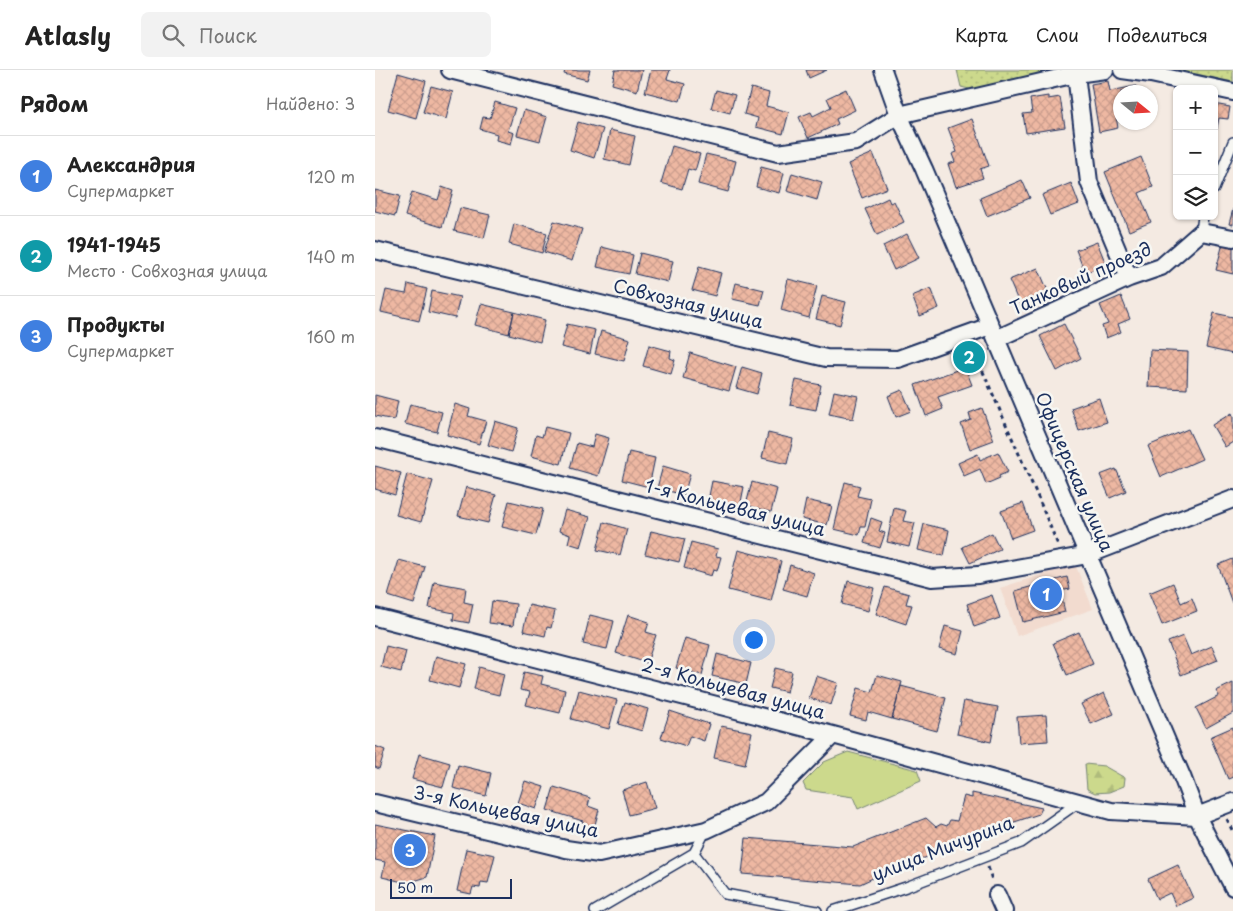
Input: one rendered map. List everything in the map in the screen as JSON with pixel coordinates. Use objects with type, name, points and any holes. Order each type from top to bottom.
[{"type":"street","points":[[450,70],[778,153],[856,142],[899,115],[1076,74],[1105,70]]},
{"type":"street","name":"Офицерская улица","points":[[883,70],[899,115],[924,169],[1197,816],[1233,888]]},
{"type":"street","points":[[1122,70],[1151,74],[1233,92]]},
{"type":"street","points":[[1076,74],[1089,182],[1129,278]]},
{"type":"street","name":"Танковый проезд","points":[[993,332],[1161,267],[1202,224],[1233,238]]},
{"type":"street","name":"Совхозная улица","points":[[375,250],[826,358],[898,358],[966,334],[993,332]]},
{"type":"street","name":"1-я Кольцевая улица","points":[[375,438],[932,578],[978,575],[1088,555],[1233,499]]},
{"type":"street","name":"2-я Кольцевая улица","points":[[375,617],[833,735],[1079,802]]},
{"type":"street","name":"3-я Кольцевая улица","points":[[375,803],[566,849],[599,854],[706,830],[766,802],[833,735]]},
{"type":"street","points":[[1079,802],[1111,810],[1197,816],[1233,802]]},
{"type":"street","points":[[997,894],[1004,911]]},
{"type":"lane","points":[[1218,178],[1233,142]]},
{"type":"lane","name":"улица Мичурина","points":[[833,911],[1021,844],[1079,802]]},
{"type":"lane","points":[[595,911],[694,853],[706,830]]},
{"type":"lane","points":[[694,853],[725,894],[817,911]]},
{"type":"path","points":[[966,334],[1064,559]]},
{"type":"path","points":[[985,857],[997,894]]},
{"type":"shaded area","points":[[1075,564],[1093,609],[1017,636],[1000,588]]},
{"type":"green space","points":[[957,70],[1061,70],[978,91],[961,87]]},
{"type":"green space","points":[[1178,70],[1233,70],[1233,82]]},
{"type":"green space","points":[[848,752],[917,770],[921,781],[858,809],[853,797],[806,790],[803,783],[824,762]]},
{"type":"green space","points":[[1085,764],[1104,766],[1125,778],[1124,786],[1109,792],[1095,793],[1087,789]]},
{"type":"building","points":[[565,70],[590,70],[587,80],[564,74]]},
{"type":"building","points":[[615,70],[642,70],[637,91],[612,84]]},
{"type":"building","points":[[651,70],[670,70],[667,79],[685,84],[680,101],[645,92]]},
{"type":"building","points":[[806,70],[827,70],[809,78]]},
{"type":"building","points":[[398,73],[426,81],[416,118],[388,110]]},
{"type":"building","points":[[1108,81],[1110,91],[1113,90],[1113,129],[1099,132],[1091,84]]},
{"type":"building","points":[[431,86],[453,92],[446,119],[423,112]]},
{"type":"building","points":[[751,88],[769,93],[766,106],[789,112],[783,134],[756,127],[758,118],[744,114]]},
{"type":"building","points":[[846,89],[855,110],[836,119],[838,124],[808,138],[799,117],[811,112],[813,116],[831,107],[827,98]]},
{"type":"building","points":[[716,90],[735,95],[730,113],[711,108]]},
{"type":"building","points":[[1048,96],[1048,99],[1060,97],[1065,127],[1026,133],[1023,114],[1032,113],[1030,99]]},
{"type":"building","points":[[495,102],[515,108],[508,131],[514,133],[511,144],[496,140],[497,134],[480,129],[483,117],[490,118]]},
{"type":"building","points":[[1218,105],[1230,107],[1228,119],[1219,118],[1218,123]]},
{"type":"building","points":[[524,110],[547,117],[540,141],[517,135]]},
{"type":"building","points":[[972,119],[989,166],[980,169],[983,178],[956,187],[948,164],[955,162],[952,154],[957,152],[948,128]]},
{"type":"building","points":[[578,122],[603,129],[594,158],[570,150]]},
{"type":"building","points":[[610,130],[635,136],[629,165],[604,159]]},
{"type":"building","points":[[672,146],[700,154],[695,171],[688,169],[682,189],[661,183]]},
{"type":"building","points":[[873,153],[887,188],[862,198],[848,164]]},
{"type":"building","points":[[706,154],[736,161],[728,192],[698,184]]},
{"type":"building","points":[[1141,157],[1153,187],[1139,193],[1151,222],[1129,231],[1105,172]]},
{"type":"building","points":[[761,167],[784,173],[779,193],[756,187]]},
{"type":"building","points":[[792,173],[822,182],[817,200],[787,191]]},
{"type":"building","points":[[1022,180],[1030,198],[987,216],[980,198]]},
{"type":"building","points":[[1071,183],[1079,204],[1050,215],[1042,195]]},
{"type":"building","points":[[442,187],[453,191],[442,227],[405,216],[412,192],[438,200]]},
{"type":"building","points":[[375,190],[400,196],[395,216],[375,211]]},
{"type":"building","points":[[888,198],[890,203],[894,201],[904,222],[877,235],[865,209]]},
{"type":"building","points":[[460,208],[490,215],[484,238],[454,231]]},
{"type":"building","points":[[1233,209],[1233,225],[1229,224]]},
{"type":"building","points":[[554,221],[582,229],[572,261],[544,252]]},
{"type":"building","points":[[514,224],[547,233],[542,253],[509,244]]},
{"type":"building","points":[[907,234],[919,258],[894,270],[883,246]]},
{"type":"building","points":[[1097,242],[1106,264],[1085,273],[1076,250]]},
{"type":"building","points":[[1223,243],[1233,246],[1233,274],[1216,270]]},
{"type":"building","points":[[602,247],[633,255],[629,274],[597,267]]},
{"type":"building","points":[[640,253],[673,261],[668,282],[635,274]]},
{"type":"building","points":[[699,267],[721,273],[715,296],[692,290]]},
{"type":"building","points":[[1038,268],[1051,298],[1022,310],[1009,280]]},
{"type":"building","points":[[788,279],[817,286],[809,318],[781,310]]},
{"type":"building","points":[[736,283],[764,290],[760,305],[732,299]]},
{"type":"building","points":[[408,284],[427,289],[419,321],[381,312],[386,290],[406,294]]},
{"type":"building","points":[[931,288],[939,308],[920,316],[912,296]]},
{"type":"building","points":[[432,291],[460,297],[455,318],[428,312]]},
{"type":"building","points":[[822,296],[846,302],[840,325],[816,319]]},
{"type":"building","points":[[1121,296],[1130,319],[1118,324],[1121,332],[1106,338],[1102,326],[1108,324],[1100,305]]},
{"type":"building","points":[[481,304],[514,312],[509,334],[475,325]]},
{"type":"building","points":[[514,312],[545,320],[540,342],[509,334]]},
{"type":"building","points":[[1214,313],[1233,317],[1233,354],[1206,348]]},
{"type":"building","points":[[567,324],[595,330],[590,354],[561,347]]},
{"type":"building","points":[[1064,324],[1081,358],[1057,371],[1040,336]]},
{"type":"building","points":[[601,331],[630,339],[624,361],[595,354]]},
{"type":"building","points":[[649,345],[671,351],[670,358],[675,360],[671,374],[643,366]]},
{"type":"building","points":[[1150,350],[1188,352],[1187,389],[1148,387]]},
{"type":"building","points":[[690,353],[736,367],[729,391],[683,378]]},
{"type":"building","points":[[742,367],[762,373],[757,394],[736,388]]},
{"type":"building","points":[[965,367],[972,385],[938,397],[943,409],[926,416],[915,385]]},
{"type":"building","points":[[796,380],[821,385],[816,410],[790,405]]},
{"type":"building","points":[[902,390],[911,411],[896,417],[888,396]]},
{"type":"building","points":[[834,391],[858,396],[853,419],[829,414]]},
{"type":"building","points":[[375,395],[398,401],[394,420],[375,416]]},
{"type":"building","points":[[1099,398],[1107,422],[1079,431],[1071,408]]},
{"type":"building","points":[[410,404],[442,412],[437,432],[405,424]]},
{"type":"building","points":[[455,404],[470,409],[468,416],[486,421],[479,444],[447,435]]},
{"type":"building","points":[[982,408],[994,440],[970,449],[961,424],[971,420],[969,413]]},
{"type":"building","points":[[1232,413],[1233,442],[1225,447],[1212,425]]},
{"type":"building","points":[[495,421],[518,428],[511,452],[488,445]]},
{"type":"building","points":[[545,427],[569,433],[561,464],[531,456],[536,435],[542,437]]},
{"type":"building","points":[[1188,429],[1202,459],[1161,477],[1148,446]]},
{"type":"building","points":[[768,433],[793,439],[787,464],[762,458]]},
{"type":"building","points":[[595,434],[609,438],[598,476],[570,468],[577,443],[592,447]]},
{"type":"building","points":[[629,452],[655,458],[649,487],[622,480]]},
{"type":"building","points":[[998,452],[1008,472],[999,476],[1000,478],[986,484],[980,469],[964,476],[958,463],[978,454],[980,460]]},
{"type":"building","points":[[375,466],[401,473],[395,495],[375,489]]},
{"type":"building","points":[[663,466],[690,474],[684,495],[657,488]]},
{"type":"building","points":[[1116,469],[1126,491],[1110,498],[1100,475]]},
{"type":"building","points":[[407,474],[433,481],[421,522],[396,515]]},
{"type":"building","points":[[712,481],[744,487],[740,507],[708,501]]},
{"type":"building","points":[[752,482],[777,489],[771,512],[746,505]]},
{"type":"building","points":[[845,482],[860,486],[857,496],[871,499],[865,527],[861,527],[859,535],[834,529]]},
{"type":"building","points":[[466,487],[496,495],[488,523],[458,516]]},
{"type":"building","points":[[806,500],[832,506],[827,525],[802,519]]},
{"type":"building","points":[[509,501],[543,509],[536,535],[502,527]]},
{"type":"building","points":[[1023,503],[1033,530],[1011,538],[1001,511]]},
{"type":"building","points":[[894,508],[906,511],[903,521],[915,523],[909,547],[887,542]]},
{"type":"building","points":[[565,510],[590,517],[581,547],[568,543],[570,535],[559,531]]},
{"type":"building","points":[[871,518],[882,522],[879,531],[885,533],[880,548],[864,543]]},
{"type":"building","points":[[604,522],[627,529],[620,555],[597,550]]},
{"type":"building","points":[[924,524],[949,530],[944,556],[918,550]]},
{"type":"building","points":[[651,531],[685,539],[679,562],[645,554]]},
{"type":"building","points":[[992,533],[1000,549],[970,563],[962,547]]},
{"type":"building","points":[[691,542],[718,549],[716,556],[721,557],[717,571],[713,570],[711,576],[684,568]]},
{"type":"building","points":[[738,550],[781,561],[771,601],[728,590]]},
{"type":"building","points":[[1233,559],[1233,602],[1232,603],[1218,565]]},
{"type":"building","points":[[399,560],[425,567],[414,604],[388,596]]},
{"type":"building","points":[[790,565],[814,573],[807,596],[783,589]]},
{"type":"building","points":[[1067,577],[1070,589],[1060,591],[1065,612],[1023,622],[1015,591]]},
{"type":"building","points":[[848,581],[874,588],[868,611],[842,604]]},
{"type":"building","points":[[434,582],[466,588],[464,602],[473,604],[469,623],[453,620],[454,613],[429,608]]},
{"type":"building","points":[[1173,583],[1181,603],[1192,598],[1197,611],[1162,625],[1149,593]]},
{"type":"building","points":[[885,587],[909,594],[906,604],[912,605],[906,624],[876,614]]},
{"type":"building","points":[[992,595],[1000,618],[974,627],[967,604]]},
{"type":"building","points":[[492,601],[516,604],[513,626],[489,623]]},
{"type":"building","points":[[529,605],[555,611],[551,628],[547,627],[545,636],[523,631]]},
{"type":"building","points":[[590,615],[614,621],[607,649],[583,644]]},
{"type":"building","points":[[628,615],[649,622],[646,632],[656,635],[647,663],[616,653]]},
{"type":"building","points":[[945,626],[963,631],[957,654],[939,649]]},
{"type":"building","points":[[1079,632],[1093,664],[1067,675],[1053,643]]},
{"type":"building","points":[[1183,636],[1191,655],[1212,646],[1218,660],[1181,675],[1168,642]]},
{"type":"building","points":[[685,638],[710,645],[702,675],[676,668]]},
{"type":"building","points":[[386,646],[406,651],[401,672],[381,667]]},
{"type":"building","points":[[717,654],[751,663],[746,684],[712,676]]},
{"type":"building","points":[[436,656],[466,664],[459,688],[430,680]]},
{"type":"building","points":[[479,667],[504,674],[499,695],[474,689]]},
{"type":"building","points":[[775,668],[792,672],[787,692],[770,688]]},
{"type":"building","points":[[524,672],[543,676],[541,684],[565,690],[560,713],[526,705],[530,692],[520,690]]},
{"type":"building","points":[[877,675],[902,682],[892,719],[868,712],[866,720],[850,716],[858,688],[872,692]]},
{"type":"building","points":[[816,676],[838,683],[831,705],[809,698]]},
{"type":"building","points":[[1233,683],[1233,713],[1206,728],[1196,708],[1219,696],[1216,691]]},
{"type":"building","points":[[901,686],[946,698],[937,731],[892,719]]},
{"type":"building","points":[[579,690],[617,700],[609,729],[571,719]]},
{"type":"building","points":[[1104,693],[1114,714],[1091,724],[1081,704]]},
{"type":"building","points":[[964,701],[998,707],[991,742],[957,734]]},
{"type":"building","points":[[625,702],[648,709],[642,731],[618,724]]},
{"type":"building","points":[[670,711],[709,724],[704,741],[690,736],[686,746],[661,738]]},
{"type":"building","points":[[1046,715],[1048,741],[1019,743],[1017,717]]},
{"type":"building","points":[[721,726],[752,732],[745,765],[714,758]]},
{"type":"building","points":[[1233,727],[1233,777],[1228,779],[1210,737]]},
{"type":"building","points":[[375,746],[385,750],[379,769],[375,767]]},
{"type":"building","points":[[419,754],[450,763],[443,787],[412,779]]},
{"type":"building","points":[[458,765],[491,773],[486,796],[453,788]]},
{"type":"building","points":[[525,781],[544,787],[536,809],[518,803]]},
{"type":"building","points":[[647,782],[655,808],[629,815],[622,790]]},
{"type":"building","points":[[554,787],[590,798],[588,806],[599,810],[594,828],[582,824],[583,821],[547,810]]},
{"type":"building","points":[[972,793],[1042,808],[1039,814],[953,842],[953,848],[890,870],[860,884],[742,874],[746,838],[853,847],[926,818],[936,827],[941,824],[947,826],[950,820],[957,821],[964,796],[972,798]]},
{"type":"building","points":[[375,824],[435,836],[427,877],[407,883],[382,877],[385,862],[375,860]]},
{"type":"building","points":[[466,849],[495,855],[488,883],[481,882],[480,888],[473,887],[471,894],[457,891]]},
{"type":"building","points":[[1178,865],[1193,898],[1176,906],[1170,893],[1157,899],[1148,879]]},
{"type":"place","name":"1941-1945","points":[[969,357]]},
{"type":"place","name":"Александрия","points":[[1046,594]]},
{"type":"place","name":"Продукты","points":[[410,850]]}]
